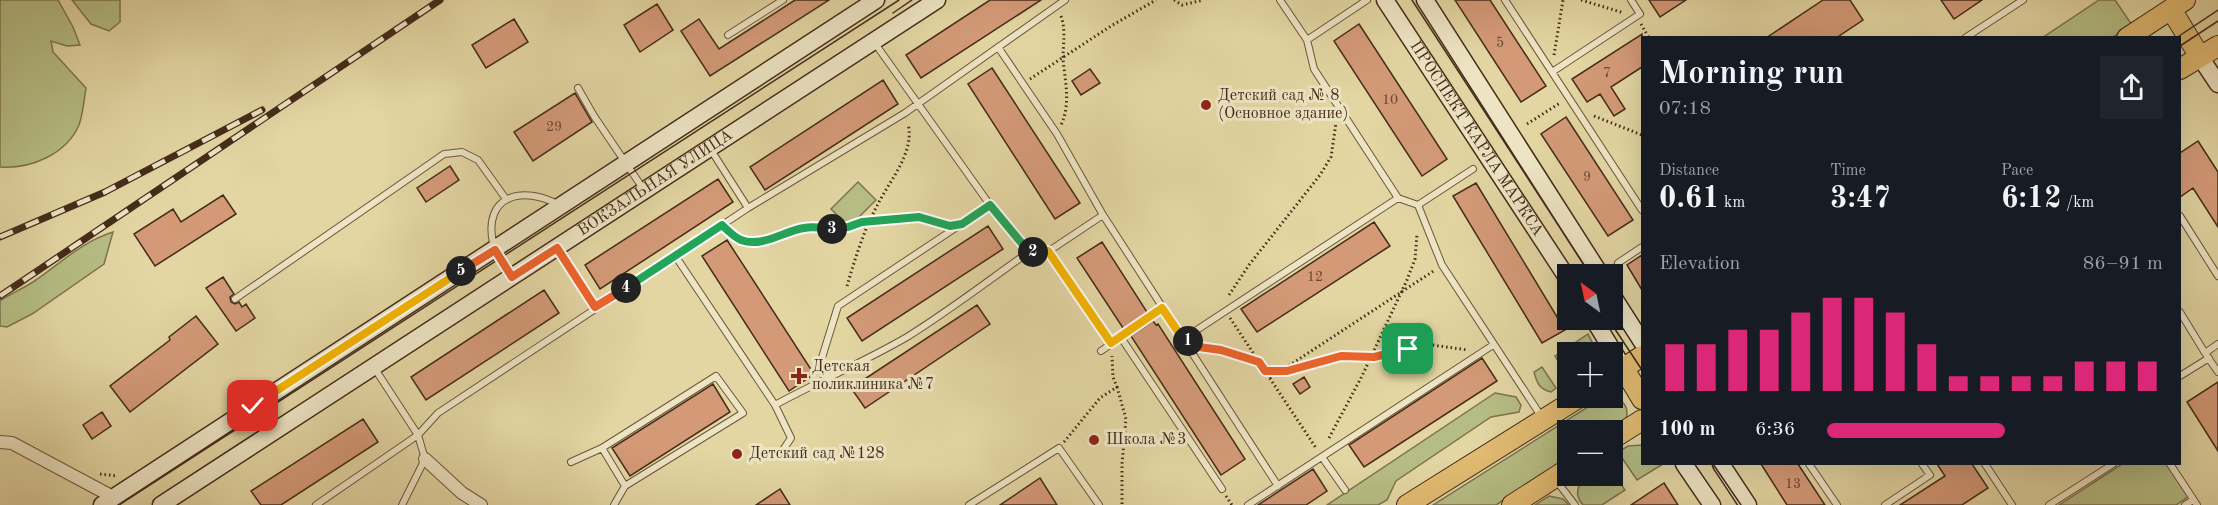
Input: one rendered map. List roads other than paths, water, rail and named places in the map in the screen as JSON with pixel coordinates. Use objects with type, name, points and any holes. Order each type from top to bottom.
[{"type":"main road","name":"ВОКЗАЛЬНАЯ УЛИЦА","points":[[107,501],[562,207],[876,0]]},
{"type":"main road","name":"ВОКЗАЛЬНАЯ УЛИЦА","points":[[161,505],[937,0]]},
{"type":"main road","name":"ПРОСПЕКТ КАРЛА МАРКСА","points":[[1385,0],[1558,264]]},
{"type":"main road","name":"ПРОСПЕКТ КАРЛА МАРКСА","points":[[1425,0],[1594,264]]},
{"type":"main road","points":[[2130,36],[2174,3],[2200,57],[2218,84]]},
{"type":"main road","points":[[2181,68],[2218,46]]},
{"type":"main road","points":[[1623,312],[1641,340]]},
{"type":"main road","points":[[1623,369],[1641,357]]},
{"type":"main road","points":[[1623,378],[1641,398]]},
{"type":"main road","points":[[1407,505],[1561,408]]},
{"type":"main road","points":[[1623,432],[1641,421]]},
{"type":"main road","points":[[1685,465],[1712,505]]},
{"type":"main road","points":[[1722,465],[1748,505]]},
{"type":"main road","points":[[1512,505],[1557,476]]},
{"type":"street","points":[[0,442],[12,442],[107,501]]},
{"type":"street","points":[[425,459],[462,494],[481,505]]},
{"type":"lane","points":[[728,35],[783,0]]},
{"type":"lane","points":[[316,505],[418,435],[438,413],[595,307],[676,257],[748,208],[919,104],[1065,0]]},
{"type":"lane","points":[[1280,0],[1307,40],[1314,69],[1398,198],[1418,205],[1442,265],[1543,419]]},
{"type":"lane","points":[[1307,40],[1367,0]]},
{"type":"lane","points":[[1505,0],[1641,208]]},
{"type":"lane","points":[[1552,72],[1640,14],[1630,0]]},
{"type":"lane","points":[[1968,36],[2023,0]]},
{"type":"lane","points":[[874,41],[990,205],[1029,252]]},
{"type":"lane","points":[[998,47],[1057,134],[1103,215],[1278,486]]},
{"type":"lane","points":[[578,88],[594,116],[645,190]]},
{"type":"lane","points":[[709,148],[748,208]]},
{"type":"lane","points":[[235,299],[444,154],[462,152],[478,160],[506,199]]},
{"type":"lane","points":[[1418,205],[1473,169]]},
{"type":"lane","points":[[512,277],[492,242],[492,222],[496,208],[506,199],[531,194],[562,207]]},
{"type":"lane","points":[[1183,339],[1398,198]]},
{"type":"lane","points":[[828,376],[820,364],[838,306],[990,205]]},
{"type":"lane","points":[[775,405],[828,376],[858,364],[909,335],[1029,252],[1048,251],[1103,215]]},
{"type":"lane","points":[[2181,218],[2218,276]]},
{"type":"lane","points":[[557,248],[595,307]]},
{"type":"lane","points":[[1618,263],[1641,248]]},
{"type":"lane","points":[[1048,251],[1111,343]]},
{"type":"lane","points":[[676,257],[775,405],[791,438],[779,456]]},
{"type":"lane","points":[[1101,351],[1162,308]]},
{"type":"lane","points":[[2181,314],[2218,372]]},
{"type":"lane","points":[[1120,336],[1222,489]]},
{"type":"lane","points":[[2181,375],[2218,344]]},
{"type":"lane","points":[[1248,505],[1493,345]]},
{"type":"lane","points":[[373,367],[418,435],[425,459],[402,505]]},
{"type":"lane","points":[[571,462],[602,447],[716,375],[742,413],[625,486],[614,505]]},
{"type":"lane","points":[[602,447],[625,486]]},
{"type":"lane","points":[[969,505],[1059,447],[1099,505]]},
{"type":"lane","points":[[1322,457],[1345,490]]},
{"type":"lane","points":[[1810,465],[1836,505]]},
{"type":"lane","points":[[1885,505],[1930,475],[1923,465]]},
{"type":"lane","points":[[1986,465],[2012,505]]},
{"type":"lane","points":[[2049,505],[2111,465]]},
{"type":"lane","points":[[2171,465],[2195,502],[2185,505]]},
{"type":"lane","points":[[1567,486],[1575,505]]},
{"type":"lane","points":[[1895,498],[1899,505]]},
{"type":"tram line","points":[[119,505],[899,0]]},
{"type":"tram line","points":[[893,13],[912,0]]},
{"type":"tram line","points":[[1412,0],[1584,264]]},
{"type":"tram line","points":[[2179,36],[2218,10]]},
{"type":"tram line","points":[[2181,45],[2218,21]]},
{"type":"tram line","points":[[1616,330],[1641,368]]},
{"type":"tram line","points":[[1714,465],[1741,505]]},
{"type":"railway","points":[[0,296],[440,0]]},
{"type":"railway","points":[[0,237],[105,192],[262,110]]},
{"type":"place","name":"Детский сад № 8 (Основное здание)","points":[[1206,105]]},
{"type":"place","name":"Детская поликлиника №7","points":[[799,376]]},
{"type":"place","name":"Школа №3","points":[[1094,440]]},
{"type":"place","name":"Детский сад №128","points":[[737,454]]}]
